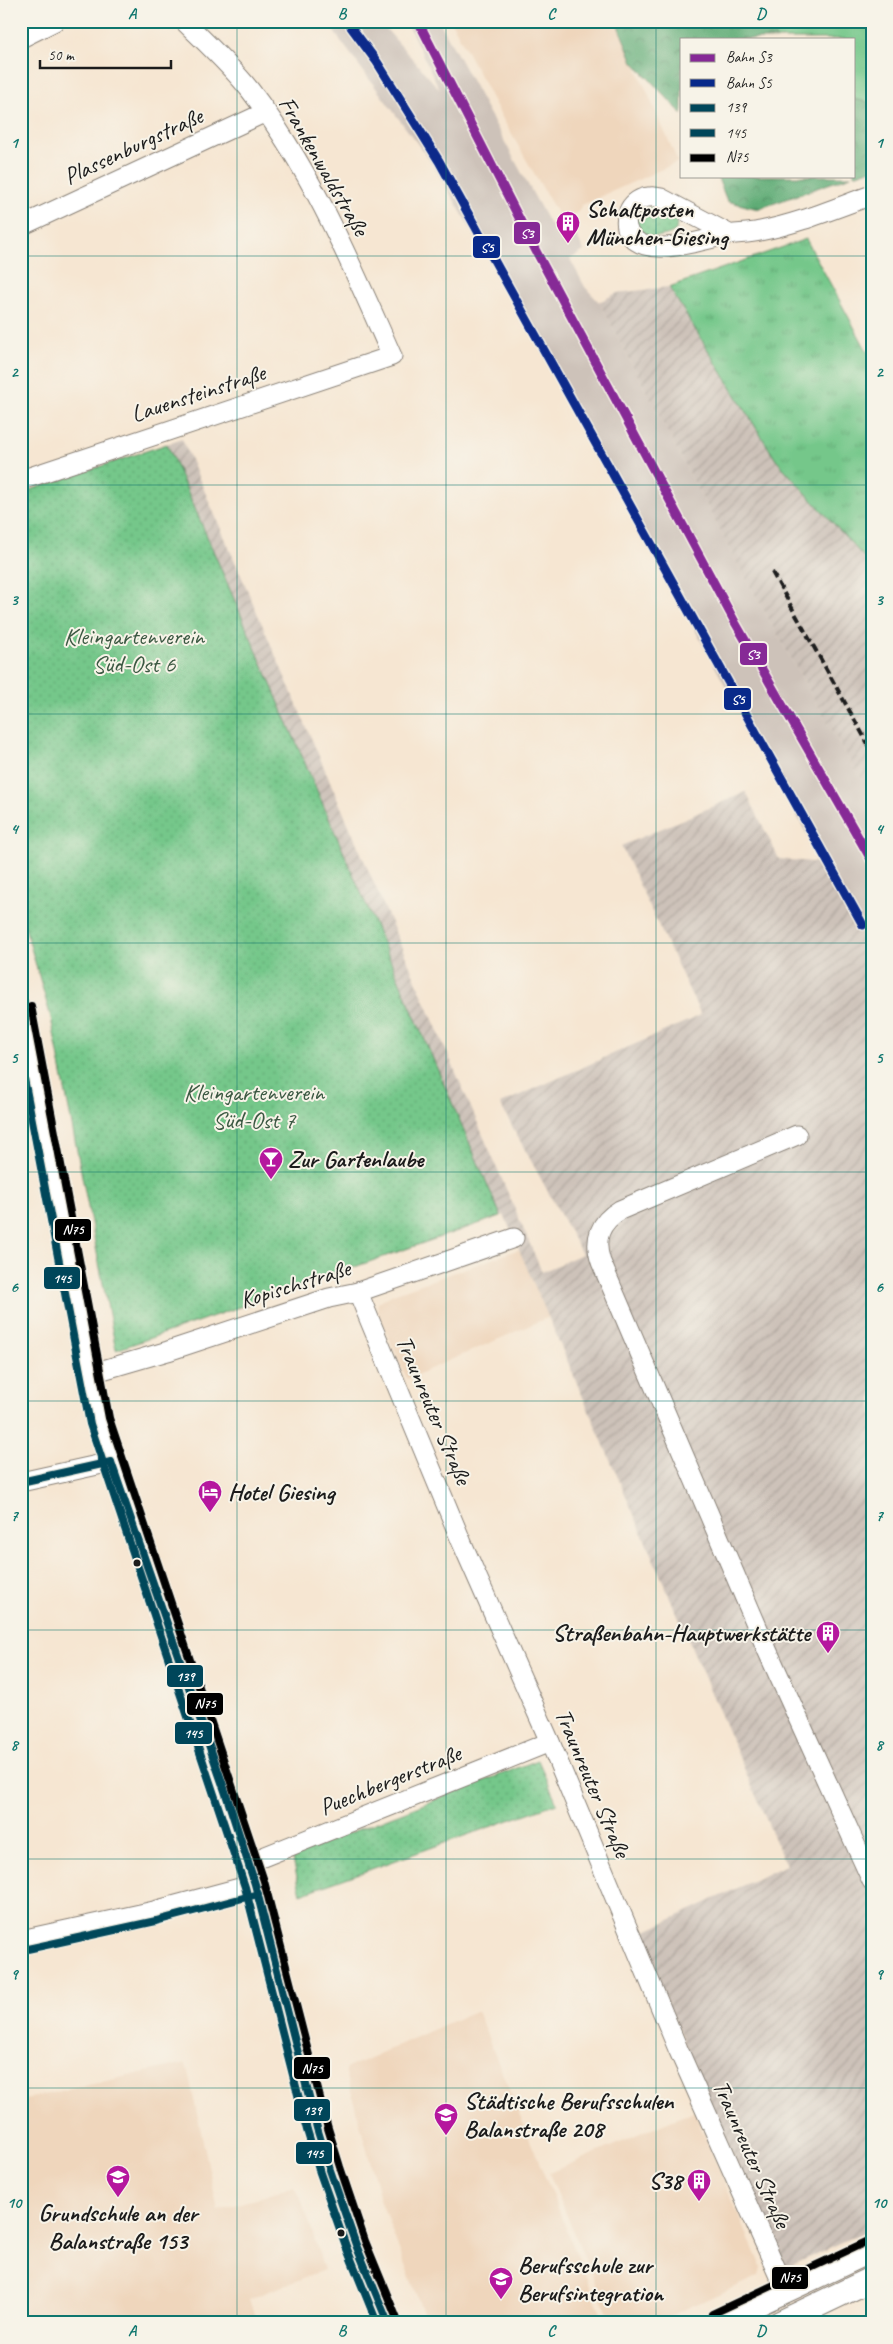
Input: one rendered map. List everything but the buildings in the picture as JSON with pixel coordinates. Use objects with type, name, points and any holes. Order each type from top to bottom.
[{"type":"main road","points":[[716,2323],[872,2250]]},
{"type":"main road","points":[[780,2323],[805,2318],[872,2279]]},
{"type":"street","points":[[21,38],[55,21]]},
{"type":"street","name":"Frankenwaldstraße","points":[[184,21],[243,83],[266,112],[322,203],[392,356]]},
{"type":"street","name":"Plassenburgstraße","points":[[21,226],[266,112]]},
{"type":"street","points":[[729,234],[661,198],[651,196],[641,198],[633,204],[628,212],[626,222],[628,232],[634,240],[642,245],[657,248],[729,234],[759,231],[791,223],[872,195]]},
{"type":"street","name":"Lauensteinstraße","points":[[21,480],[392,356]]},
{"type":"street","points":[[21,1008],[24,1032],[99,1421],[255,1884],[317,2128],[356,2245],[388,2323]]},
{"type":"street","points":[[797,1135],[620,1210],[603,1225],[598,1236],[597,1245],[601,1262],[763,1640],[872,1881]]},
{"type":"street","name":"Kopischstraße","points":[[89,1374],[121,1366],[329,1298],[358,1292],[514,1238]]},
{"type":"street","name":"Traunreuter Straße","points":[[358,1292],[462,1543],[550,1742],[678,2049],[786,2291]]},
{"type":"street","points":[[21,1482],[112,1462]]},
{"type":"street","name":"Puechbergerstraße","points":[[248,1862],[550,1742]]},
{"type":"street","points":[[21,1940],[154,1911],[255,1884]]},
{"type":"shaded area","points":[[326,21],[379,21],[440,90],[406,21],[439,21],[550,225],[567,217],[584,251],[570,259],[585,287],[599,302],[737,564],[849,761],[872,793],[872,953],[529,327],[434,166]]},
{"type":"shaded area","points":[[451,21],[616,21],[678,162],[582,205],[577,213],[561,220],[504,121]]},
{"type":"shaded area","points":[[669,287],[776,460],[872,566],[872,793],[849,761],[737,564],[599,302],[617,293]]},
{"type":"shaded area","points":[[182,439],[542,1272],[582,1254],[500,1104],[701,1015],[621,846],[746,792],[779,859],[823,863],[872,953],[872,2228],[782,2270],[638,1935],[786,1865],[504,1215],[501,1216],[167,444]]},
{"type":"shaded area","points":[[520,1249],[549,1317],[407,1379],[377,1311],[378,1303],[393,1294]]},
{"type":"shaded area","name":"Städtische Berufsschulen Balanstraße 208","points":[[477,2011],[605,2323],[427,2323],[381,2202],[345,2069]]},
{"type":"shaded area","name":"Grundschule an der Balanstraße 153","points":[[186,2063],[218,2210],[294,2187],[305,2208],[324,2270],[249,2299],[257,2323],[21,2323],[21,2100]]},
{"type":"shaded area","points":[[694,2111],[761,2267],[759,2276],[654,2323],[612,2323],[549,2173]]},
{"type":"green space","points":[[616,21],[767,21],[776,38],[680,38],[680,112],[633,62]]},
{"type":"green space","points":[[767,21],[872,21],[872,103],[856,99],[856,38],[776,38]]},
{"type":"green space","points":[[856,99],[872,103],[872,169],[856,174]]},
{"type":"green space","points":[[718,178],[845,178],[758,209],[727,201]]},
{"type":"green space","points":[[647,207],[660,210],[672,217],[677,223],[676,230],[660,236],[643,234],[636,223],[636,219],[639,212]]},
{"type":"green space","points":[[806,239],[872,360],[872,566],[776,460],[669,287]]},
{"type":"green space","name":"Kleingartenverein Süd-Ost 7","points":[[167,444],[501,1216],[116,1350],[51,1018],[21,913],[21,493]]},
{"type":"green space","points":[[21,1700],[29,1725],[21,1727]]},
{"type":"green space","points":[[538,1760],[557,1803],[301,1894],[292,1855]]},
{"type":"railway","points":[[772,572],[872,751]]},
{"type":"rail line","name":"S3","points":[[418,21],[537,253],[736,624],[872,861]]},
{"type":"rail line","name":"S5","points":[[351,27],[377,62],[439,161],[863,925]]},
{"type":"transit line","name":"N75","points":[[31,1006],[109,1418],[264,1881],[327,2125],[340,2167],[365,2241],[397,2319]]},
{"type":"transit line","name":"145","points":[[21,1063],[90,1424],[245,1887],[307,2130],[320,2173],[347,2249],[377,2323]]},
{"type":"transit line","name":"139","points":[[111,1462],[225,1791],[255,1884],[317,2128],[330,2170],[356,2245],[388,2323]]},
{"type":"transit line","name":"139","points":[[21,1482],[111,1462]]},
{"type":"transit line","name":"145","points":[[23,1950],[156,1921],[258,1894]]},
{"type":"transit line","name":"N75","points":[[712,2314],[868,2241]]},
{"type":"place","name":"Schaltposten München-Giesing","points":[[568,244]]},
{"type":"place","name":"Zur Gartenlaube","points":[[271,1180]]},
{"type":"place","name":"Hotel Giesing","points":[[210,1513]]},
{"type":"place","name":"Straßenbahn-Hauptwerkstätte","points":[[828,1654]]},
{"type":"place","name":"Städtische Berufsschulen Balanstraße 208","points":[[446,2136]]},
{"type":"place","name":"Grundschule an der Balanstraße 153","points":[[118,2198]]},
{"type":"place","name":"S38","points":[[699,2202]]},
{"type":"place","name":"Berufsschule zur Berufsintegration","points":[[501,2300]]},
{"type":"park label","name":"Kleingartenverein Süd-Ost 6","points":[[134,650]]}]
